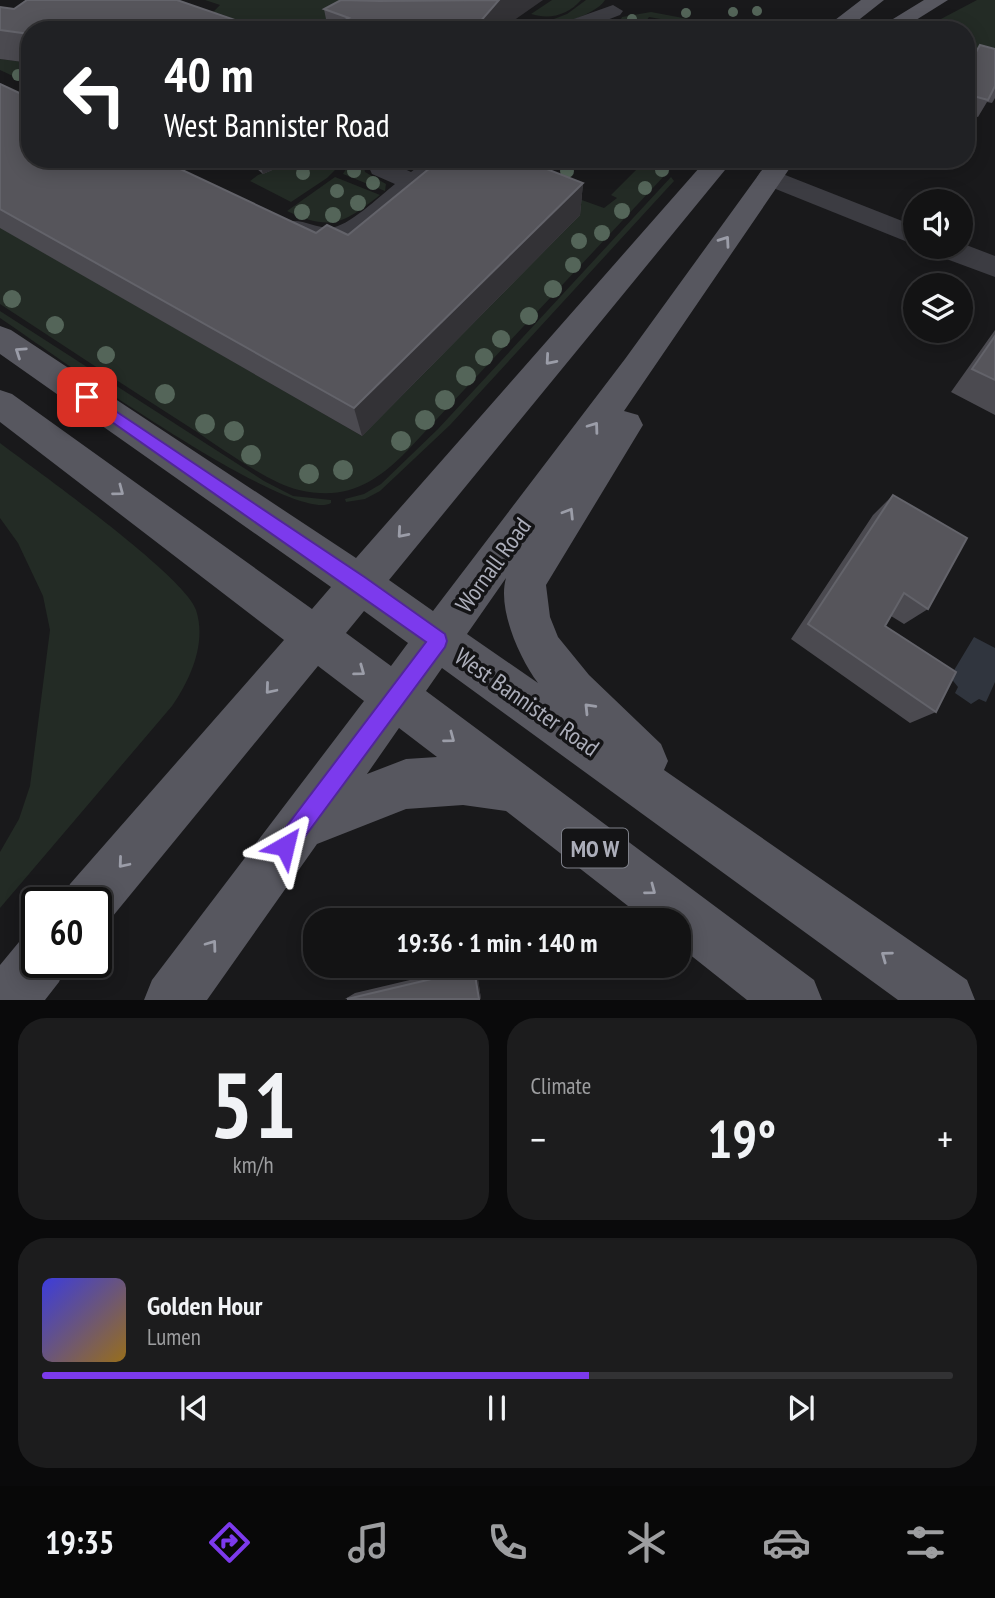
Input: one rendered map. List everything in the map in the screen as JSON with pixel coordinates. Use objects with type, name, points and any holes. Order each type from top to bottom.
[{"type":"main road","points":[[834,20],[873,0]]},
{"type":"main road","points":[[882,0],[934,2]]},
{"type":"main road","points":[[901,21],[934,2]]},
{"type":"main road","points":[[103,887],[713,168]]},
{"type":"main road","name":"Wornall Road","points":[[172,999],[637,368],[776,168]]},
{"type":"main road","name":"West Bannister Road","points":[[0,338],[359,583],[947,999]]},
{"type":"main road","points":[[637,368],[635,409],[525,582],[529,617],[540,650],[573,691],[726,841]]},
{"type":"main road","name":"MO W","points":[[0,403],[396,696],[794,999]]},
{"type":"main road","points":[[301,825],[406,784],[463,780],[517,788]]},
{"type":"main road","points":[[8,999],[26,978]]},
{"type":"street","points":[[582,21],[616,6]]},
{"type":"street","points":[[607,21],[616,6]]},
{"type":"street","points":[[394,168],[436,179]]},
{"type":"street","points":[[776,168],[903,230]]},
{"type":"street","points":[[272,217],[318,236],[343,235],[436,179]]},
{"type":"street","points":[[973,259],[995,267]]},
{"type":"shaded area","points":[[205,0],[356,0],[339,21],[240,21],[218,13],[206,19],[220,5]]},
{"type":"shaded area","points":[[552,0],[581,0],[558,15],[531,14]]},
{"type":"shaded area","points":[[586,0],[605,0],[580,17],[568,21],[549,21],[567,14]]},
{"type":"shaded area","points":[[977,0],[995,0],[995,57],[975,52],[975,21],[937,21]]},
{"type":"shaded area","points":[[651,12],[699,21],[672,21],[649,17],[646,21],[620,21],[622,17]]},
{"type":"shaded area","points":[[0,59],[21,62],[21,80],[0,70]]},
{"type":"shaded area","points":[[276,168],[337,168],[291,202],[250,181]]},
{"type":"shaded area","points":[[347,168],[364,168],[365,172],[386,184],[385,191],[343,174]]},
{"type":"shaded area","points":[[638,168],[672,168],[407,451],[371,480],[346,491],[316,493],[275,481],[0,304],[0,227],[362,436],[579,199],[604,208],[617,198],[611,195]]},
{"type":"shaded area","points":[[335,177],[380,195],[346,218],[326,223],[287,211]]},
{"type":"shaded area","points":[[671,177],[674,181],[450,425],[380,491],[365,499],[346,502],[345,499],[364,494],[381,484],[438,429]]},
{"type":"shaded area","points":[[0,311],[264,481],[293,496],[331,500],[331,503],[307,503],[269,488],[221,463],[65,363],[0,318]]},
{"type":"shaded area","points":[[0,443],[108,524],[166,574],[186,594],[196,610],[199,635],[195,661],[172,706],[0,908],[0,852],[19,819],[30,786],[50,630],[43,596],[18,543],[0,518]]},
{"type":"shaded area","points":[[974,637],[995,648],[995,682],[986,702],[979,699],[971,704],[955,693],[958,687],[950,677]]},
{"type":"building","points":[[27,0],[177,0],[238,21],[21,21],[21,33],[0,30],[0,7],[14,9]]},
{"type":"building","points":[[341,0],[499,0],[481,21],[344,21],[349,18],[324,9]]},
{"type":"building","points":[[980,45],[995,49],[995,86],[988,100],[975,96],[975,54]]},
{"type":"building","points":[[0,84],[21,94],[21,168],[178,168],[316,233],[327,225],[348,235],[430,168],[544,168],[583,183],[354,408],[0,209]]},
{"type":"building","points":[[995,336],[995,380],[972,369]]},
{"type":"building","points":[[893,495],[967,538],[928,609],[904,593],[885,626],[956,672],[936,712],[808,624]]},
{"type":"building","points":[[436,978],[476,978],[479,999],[347,999]]},
{"type":"route","points":[[87,397],[359,583],[438,641],[285,846]]}]
